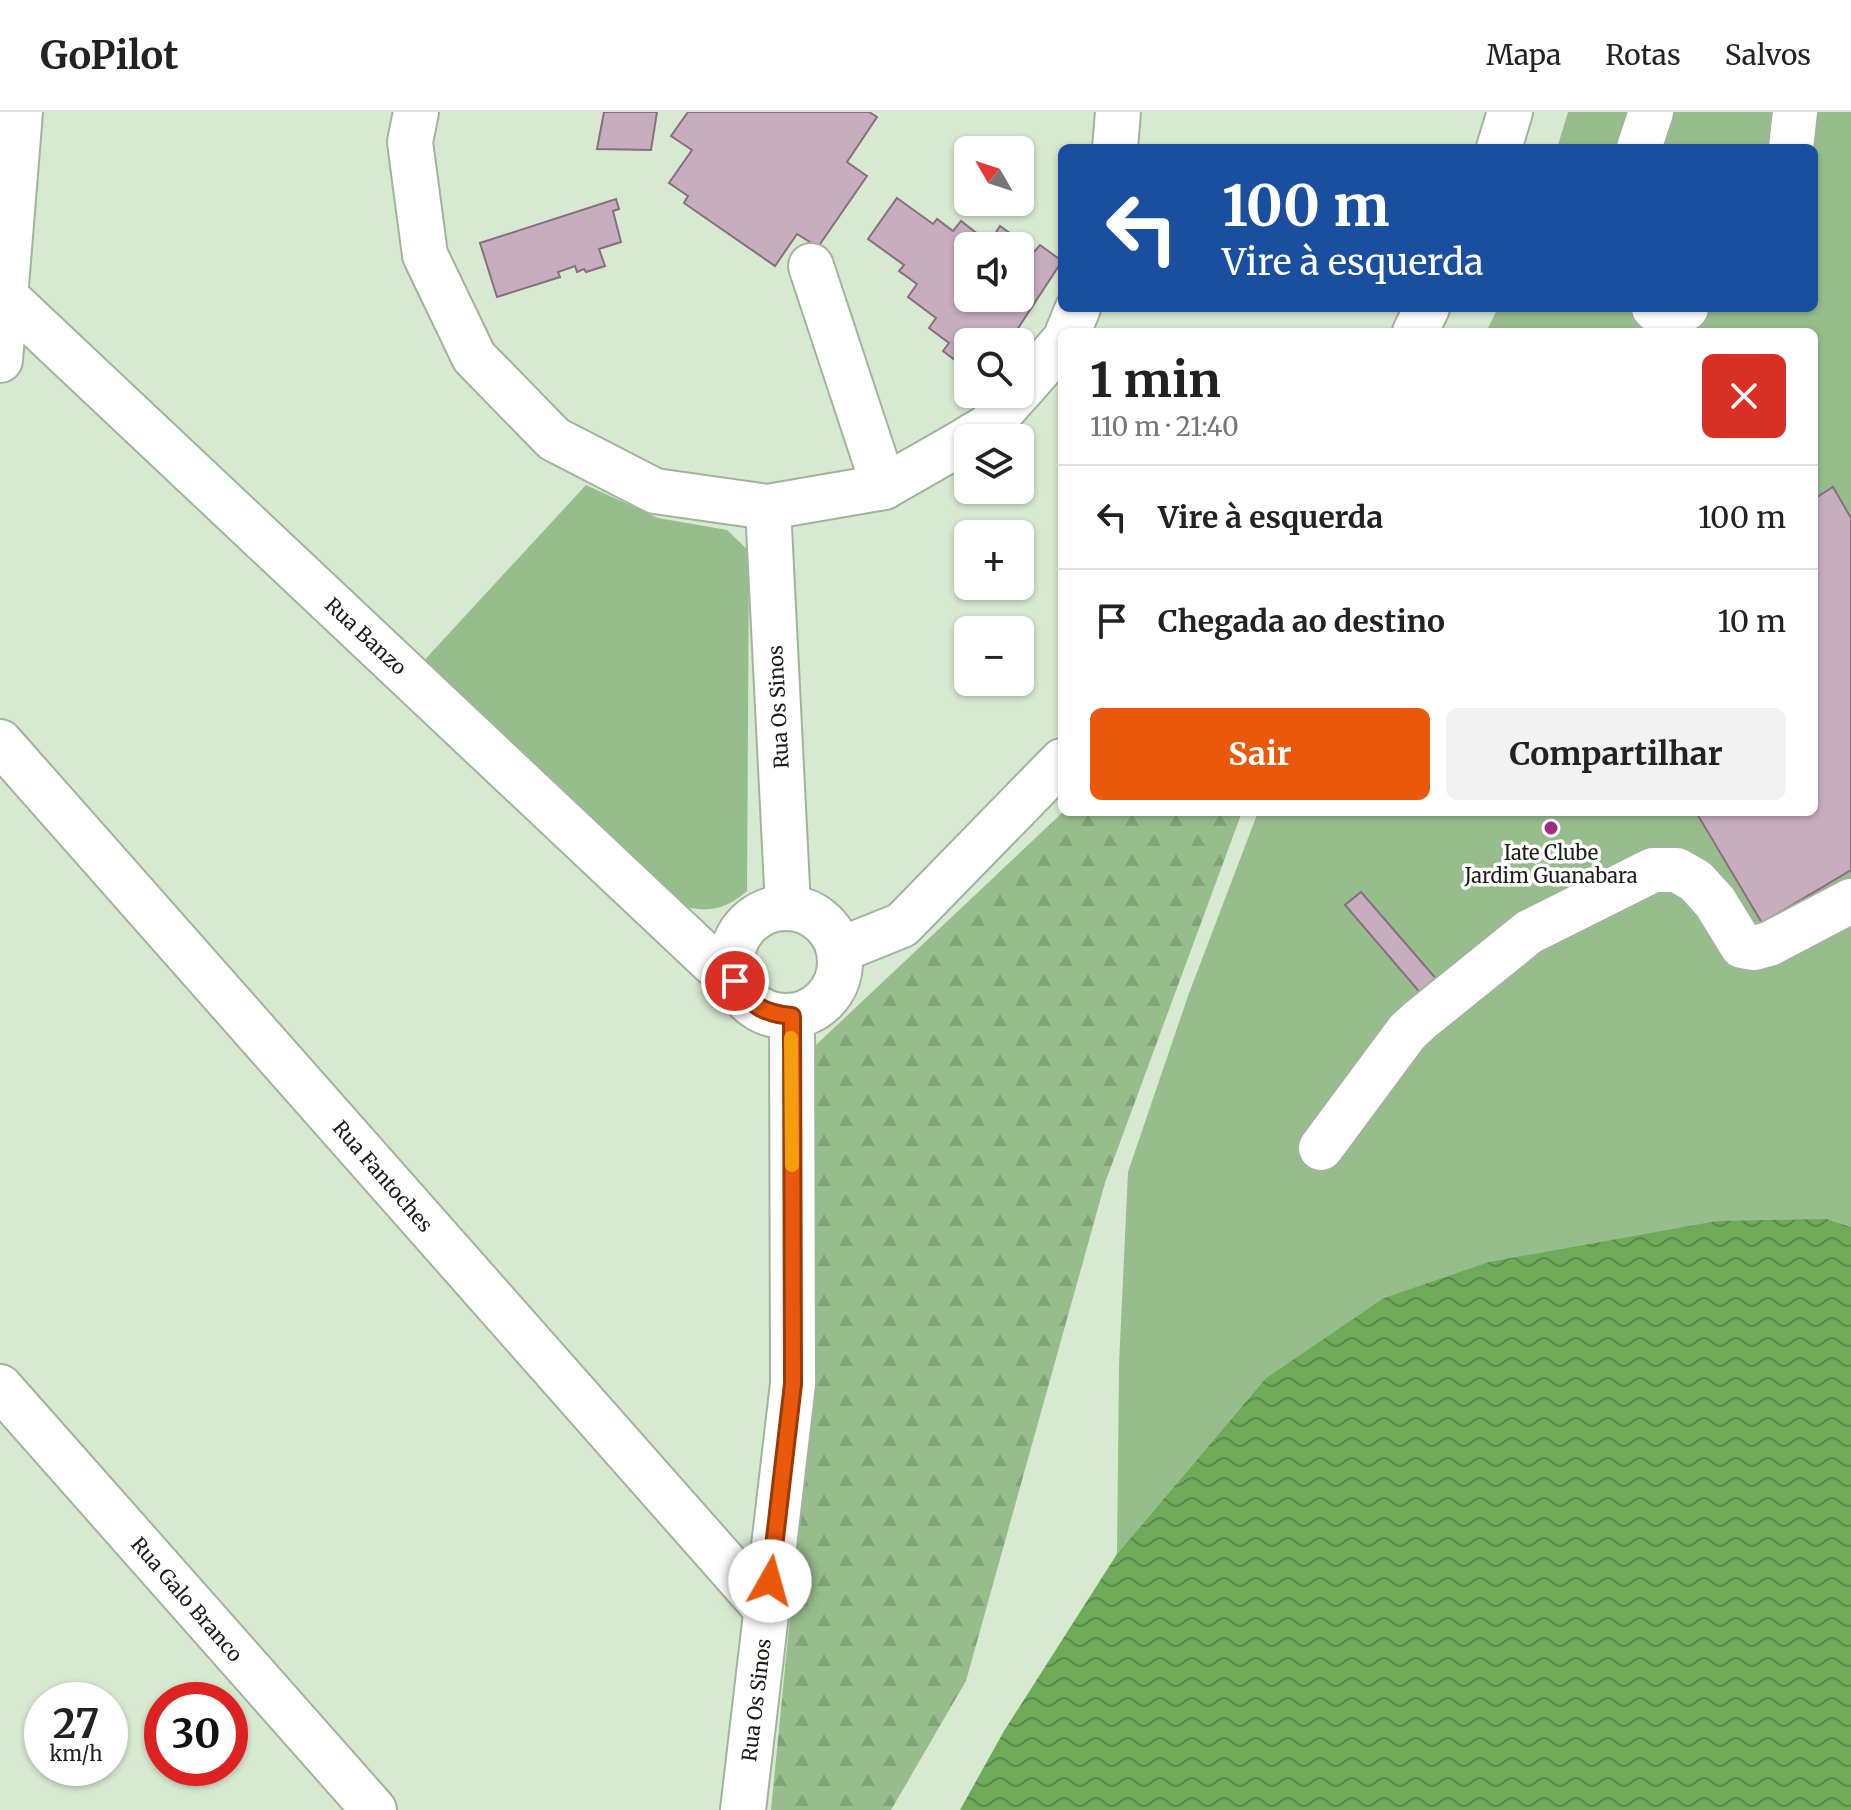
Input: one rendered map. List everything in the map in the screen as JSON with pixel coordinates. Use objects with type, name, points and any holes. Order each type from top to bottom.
[{"type":"street","points":[[0,360],[20,112]]},
{"type":"street","points":[[416,112],[410,142],[425,255],[474,357],[554,439],[655,491],[768,507],[884,487],[954,447]]},
{"type":"street","points":[[1115,144],[1118,112]]},
{"type":"street","points":[[1500,144],[1510,112]]},
{"type":"street","points":[[1640,144],[1651,112]]},
{"type":"street","points":[[1791,144],[1795,112]]},
{"type":"street","points":[[811,266],[884,487]]},
{"type":"street","name":"Rua Banzo","points":[[5,296],[713,963],[732,963]]},
{"type":"street","points":[[1034,374],[1058,347]]},
{"type":"street","points":[[991,424],[1004,408]]},
{"type":"street","name":"Rua Os Sinos","points":[[768,507],[788,907]]},
{"type":"street","name":"Rua Fantoches","points":[[0,742],[766,1609]]},
{"type":"street","points":[[840,950],[902,925],[1058,765]]},
{"type":"street","points":[[1321,1148],[1407,1032],[1420,1020],[1529,932],[1653,870],[1677,870],[1696,881],[1715,902],[1742,946],[1754,948],[1769,944],[1851,901]]},
{"type":"street","points":[[788,907],[806,910],[821,919],[840,950],[841,968],[836,986],[810,1011],[792,1016],[774,1015],[750,1002],[735,981],[732,963],[734,946],[742,930],[754,917],[771,909],[788,907]]},
{"type":"street","name":"Rua Os Sinos","points":[[743,1810],[793,1384],[792,1016]]},
{"type":"street","name":"Rua Galo Branco","points":[[0,1387],[374,1810]]},
{"type":"green space","name":"Iate Clube Jardim Guanabara","points":[[1568,112],[1851,112],[1851,1227],[1827,1219],[1265,1379],[1117,1554],[1119,1365],[1128,1172],[1188,996],[1256,816],[1818,816],[1818,328],[1488,328],[1496,312],[1818,312],[1818,144],[1558,144]]},
{"type":"green space","points":[[586,485],[658,518],[727,530],[749,551],[747,891],[723,906],[698,909],[678,905],[419,666]]},
{"type":"green space","points":[[1059,816],[1241,816],[1105,1183],[966,1681],[891,1810],[771,1810],[814,1374],[800,1060]]},
{"type":"water","points":[[1827,1219],[1851,1227],[1851,1810],[960,1810],[1004,1731],[1117,1554],[1265,1379],[1384,1298],[1489,1262],[1717,1221]]},
{"type":"building","points":[[604,112],[657,112],[651,150],[597,149]]},
{"type":"building","points":[[688,112],[869,112],[877,117],[847,162],[867,176],[818,247],[797,234],[775,266],[684,203],[688,196],[669,183],[692,150],[671,136]]},
{"type":"building","points":[[897,198],[933,224],[937,219],[953,231],[961,221],[975,232],[954,232],[954,312],[1029,312],[1018,328],[954,328],[954,359],[943,351],[949,343],[929,328],[936,318],[908,297],[917,284],[899,271],[904,265],[868,239]]},
{"type":"building","points":[[616,199],[619,209],[613,211],[621,242],[599,249],[605,266],[577,272],[575,266],[558,272],[560,277],[497,297],[480,243]]},
{"type":"building","points":[[1040,245],[1058,258],[1058,267],[1034,304],[1034,250]]},
{"type":"building","points":[[1833,487],[1851,518],[1851,870],[1762,923],[1698,816],[1818,816],[1818,496]]},
{"type":"building","points":[[1361,892],[1445,989],[1429,1003],[1345,905]]},
{"type":"slow traffic","points":[[791,1038],[792,1165]]},
{"type":"place","name":"Iate Clube Jardim Guanabara","points":[[1551,828]]},
{"type":"route","points":[[735,981],[744,996],[757,1008],[774,1015],[792,1016],[793,1384],[770,1581]]}]
